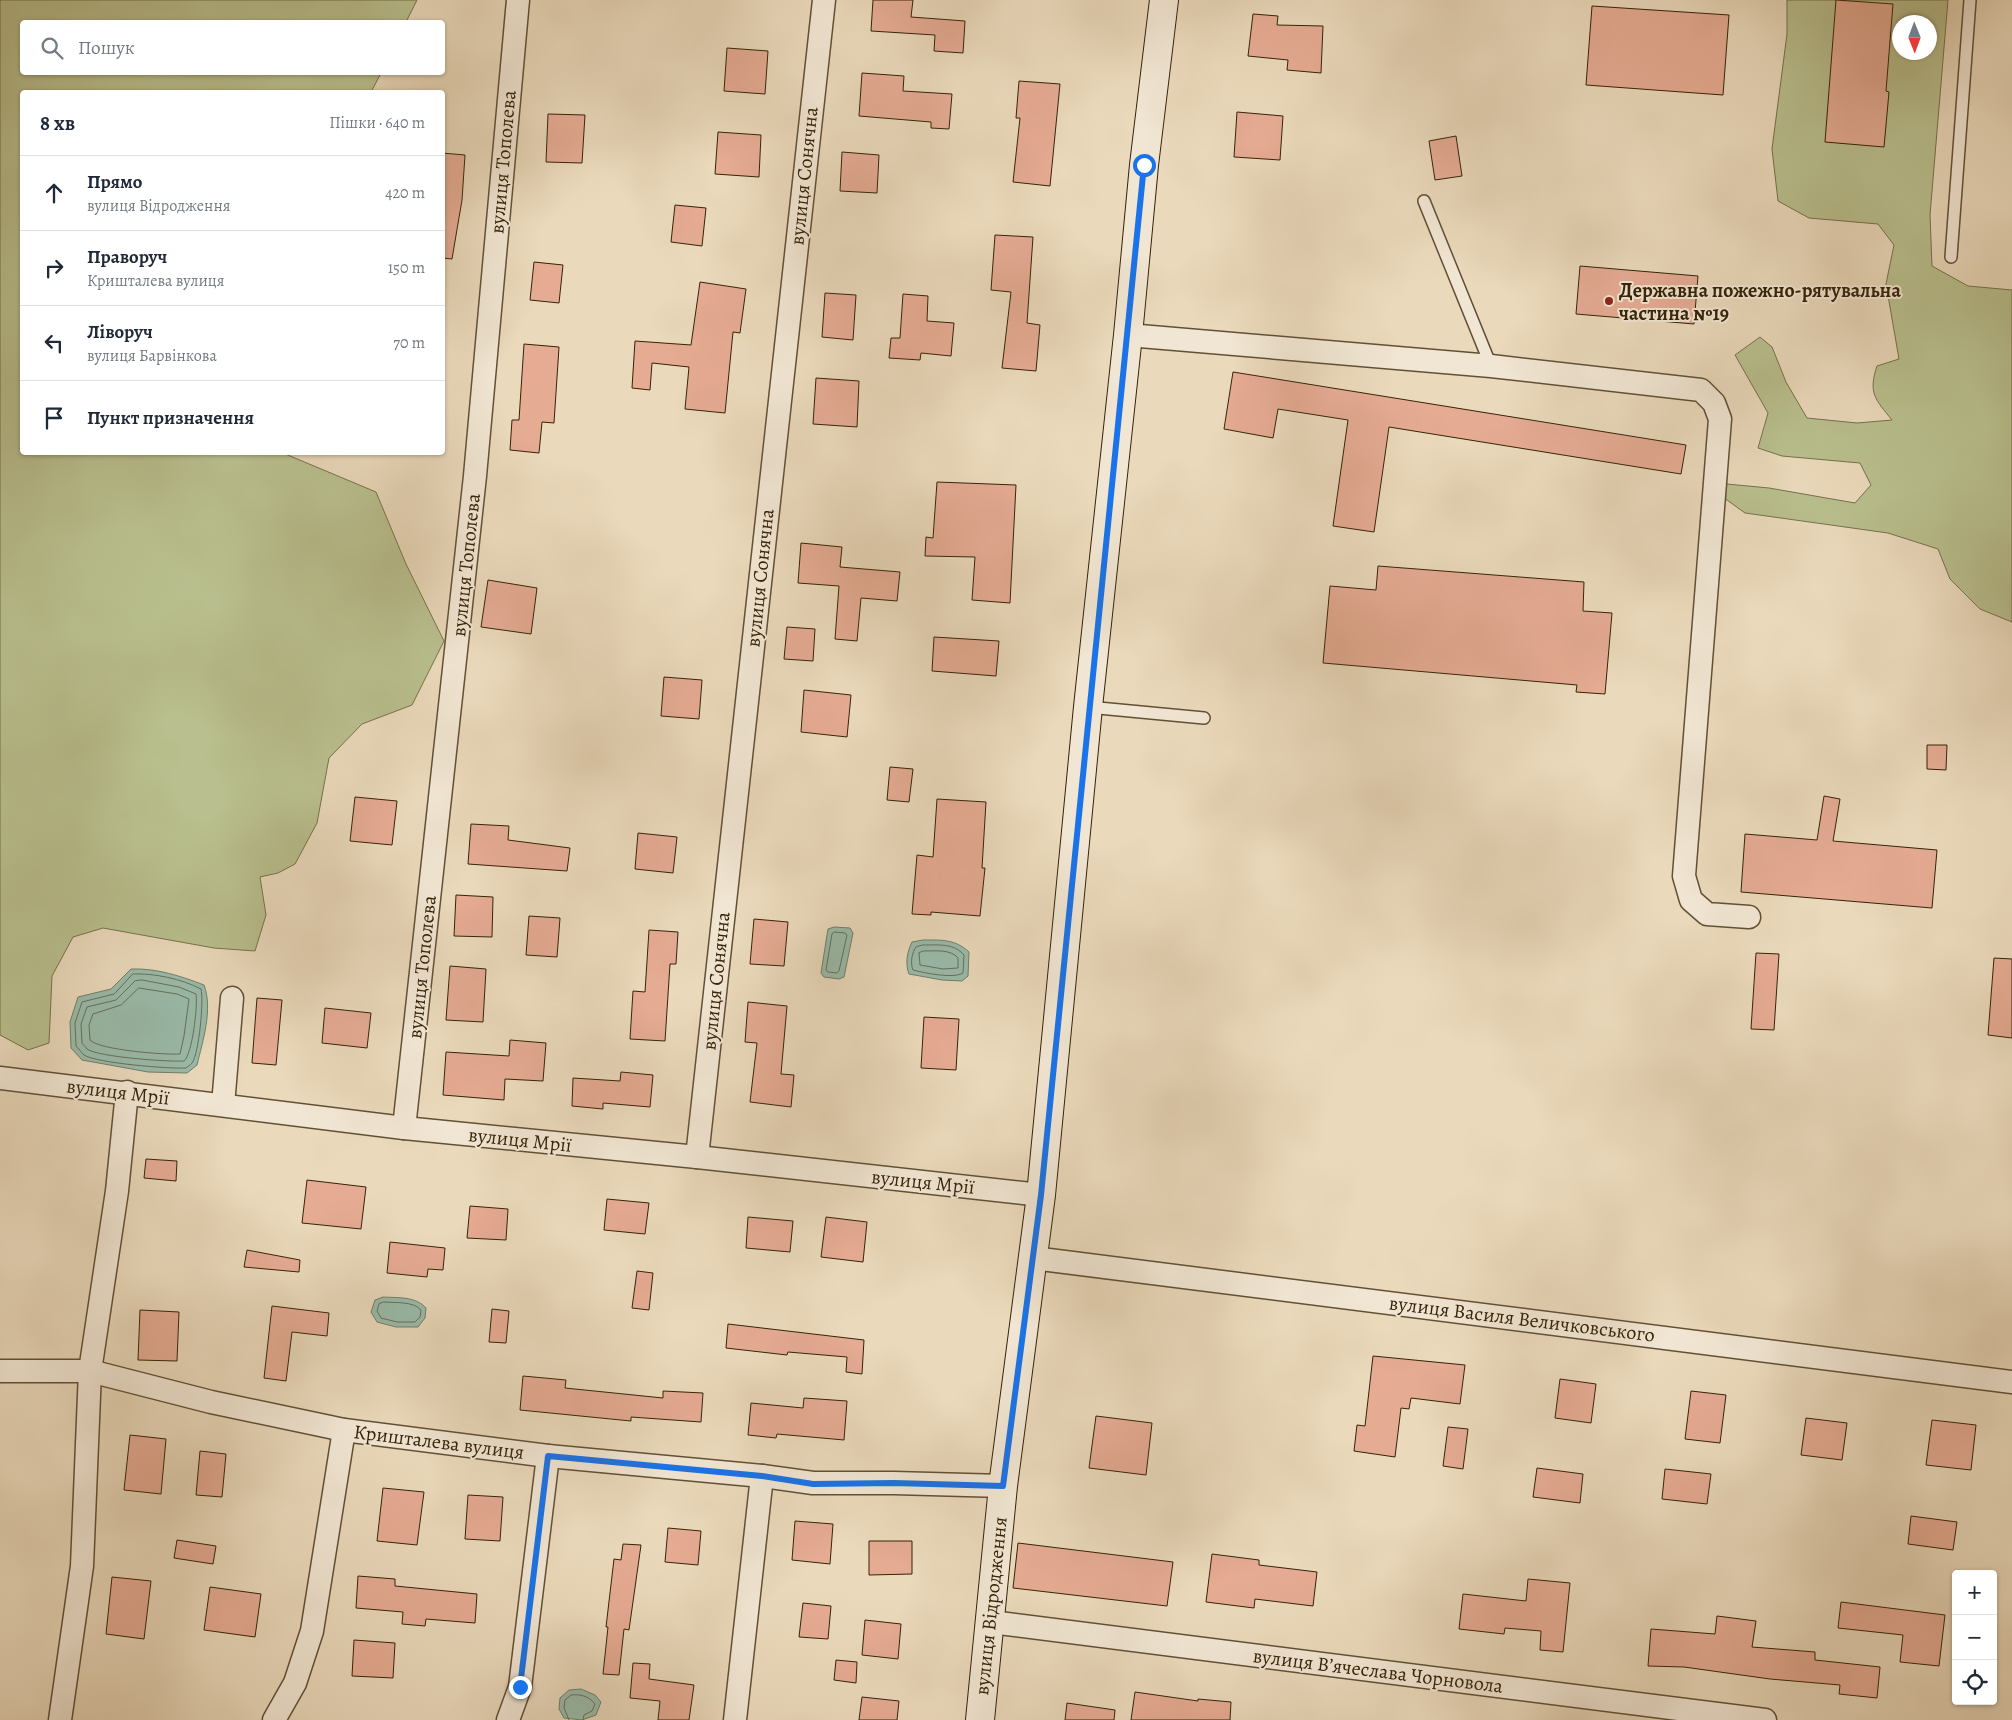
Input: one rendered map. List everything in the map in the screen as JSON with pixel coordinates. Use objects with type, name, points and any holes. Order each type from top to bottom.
[{"type":"street","name":"вулиця Тополева","points":[[404,1128],[476,476],[518,0]]},
{"type":"street","name":"вулиця Сонячна","points":[[697,1157],[824,0]]},
{"type":"street","name":"вулиця Відродження","points":[[980,1720],[1003,1486],[1041,1195],[1088,707],[1128,335],[1144,165],[1164,0]]},
{"type":"street","points":[[1128,335],[1491,366],[1701,390],[1714,403],[1720,419],[1684,876],[1691,900],[1707,914],[1749,917]]},
{"type":"street","points":[[223,1105],[232,998]]},
{"type":"street","name":"вулиця Мрії","points":[[0,1078],[127,1092],[404,1128],[697,1157],[1041,1195]]},
{"type":"street","points":[[60,1720],[82,1566],[90,1371],[117,1191],[127,1092]]},
{"type":"street","name":"вулиця Василя Величковського","points":[[1033,1258],[2012,1382]]},
{"type":"street","name":"Кришталева вулиця","points":[[0,1371],[90,1371],[211,1402],[344,1430],[548,1456],[762,1476],[813,1484],[894,1483],[1003,1486]]},
{"type":"street","points":[[274,1720],[295,1683],[312,1631],[344,1430]]},
{"type":"street","points":[[508,1720],[520,1687],[548,1456]]},
{"type":"street","points":[[735,1720],[762,1476]]},
{"type":"street","name":"вулиця Вʼячеслава Чорновола","points":[[991,1622],[1765,1720]]},
{"type":"lane","points":[[1951,257],[1970,0]]},
{"type":"lane","points":[[1424,200],[1491,366]]},
{"type":"lane","points":[[1088,707],[1204,718]]},
{"type":"green space","points":[[0,0],[417,0],[407,20],[20,20],[20,75],[380,75],[372,90],[20,90],[20,455],[288,455],[376,492],[406,564],[444,641],[412,705],[362,724],[329,758],[317,823],[295,864],[278,873],[260,877],[266,915],[255,951],[214,948],[103,928],[73,937],[52,976],[49,1043],[28,1050],[0,1035]]},
{"type":"green space","points":[[1787,0],[1948,0],[1930,215],[1932,266],[1968,286],[2012,290],[2012,622],[1980,609],[1950,579],[1938,549],[1888,533],[1745,513],[1720,495],[1727,484],[1769,488],[1855,503],[1871,485],[1860,463],[1782,456],[1758,448],[1768,413],[1735,355],[1760,337],[1772,347],[1786,382],[1807,418],[1857,423],[1892,420],[1877,401],[1873,383],[1877,366],[1899,359],[1886,284],[1894,245],[1878,224],[1809,218],[1778,201],[1772,149],[1787,34]]},
{"type":"water","points":[[834,927],[850,928],[853,933],[844,977],[839,979],[824,977],[821,973],[828,929]]},
{"type":"water","points":[[923,940],[953,942],[969,952],[968,976],[962,981],[942,980],[909,974],[907,962],[910,946],[912,942]]},
{"type":"water","points":[[131,969],[168,973],[204,985],[208,1004],[204,1035],[197,1065],[187,1073],[148,1072],[82,1060],[71,1048],[70,1022],[78,997],[111,989]]},
{"type":"water","points":[[383,1297],[406,1298],[417,1301],[426,1308],[425,1318],[418,1327],[396,1327],[377,1322],[371,1312],[375,1300]]},
{"type":"water","points":[[581,1689],[595,1695],[601,1702],[596,1715],[582,1720],[564,1718],[559,1709],[560,1698],[569,1690]]},
{"type":"building","points":[[873,0],[913,0],[911,17],[965,21],[963,53],[934,51],[935,35],[871,31]]},
{"type":"building","points":[[1836,0],[1893,4],[1886,91],[1889,92],[1884,147],[1825,142]]},
{"type":"building","points":[[1592,6],[1729,15],[1723,95],[1586,85]]},
{"type":"building","points":[[1253,14],[1278,16],[1277,25],[1323,26],[1321,73],[1287,70],[1288,60],[1248,56]]},
{"type":"building","points":[[727,48],[768,51],[765,94],[724,91]]},
{"type":"building","points":[[862,73],[904,76],[903,91],[952,94],[949,129],[931,128],[931,122],[859,116]]},
{"type":"building","points":[[1019,81],[1060,84],[1050,186],[1013,182],[1020,118],[1016,118]]},
{"type":"building","points":[[1237,112],[1283,116],[1280,160],[1234,157]]},
{"type":"building","points":[[548,114],[585,115],[582,163],[546,162]]},
{"type":"building","points":[[718,132],[761,135],[759,177],[715,174]]},
{"type":"building","points":[[1456,136],[1462,176],[1435,180],[1429,141]]},
{"type":"building","points":[[842,152],[879,155],[877,193],[840,191]]},
{"type":"building","points":[[445,153],[465,155],[462,200],[452,259],[445,258]]},
{"type":"building","points":[[675,205],[706,208],[702,246],[671,242]]},
{"type":"building","points":[[995,235],[1033,237],[1027,323],[1040,325],[1036,371],[1002,368],[1011,292],[991,290]]},
{"type":"building","points":[[534,262],[563,265],[559,303],[530,300]]},
{"type":"building","points":[[1580,266],[1698,276],[1694,324],[1576,314]]},
{"type":"building","points":[[700,282],[746,289],[740,333],[733,332],[725,413],[685,409],[689,367],[652,363],[650,390],[632,388],[635,341],[691,345]]},
{"type":"building","points":[[825,293],[856,295],[853,340],[822,337]]},
{"type":"building","points":[[903,294],[928,296],[927,321],[954,323],[951,356],[921,353],[920,360],[889,358],[891,338],[900,338]]},
{"type":"building","points":[[524,344],[559,347],[554,423],[542,422],[539,453],[510,450],[512,420],[519,420]]},
{"type":"building","points":[[1233,372],[1686,445],[1681,474],[1389,427],[1374,532],[1333,526],[1348,420],[1278,409],[1273,438],[1224,429]]},
{"type":"building","points":[[816,378],[859,381],[857,427],[813,424]]},
{"type":"building","points":[[937,482],[1016,485],[1010,603],[972,600],[975,557],[925,556],[926,537],[933,538]]},
{"type":"building","points":[[801,543],[842,547],[840,567],[900,572],[897,601],[861,598],[857,641],[835,639],[839,586],[798,583]]},
{"type":"building","points":[[1378,566],[1584,582],[1583,611],[1612,613],[1605,694],[1576,692],[1577,685],[1323,663],[1330,586],[1376,590]]},
{"type":"building","points":[[488,580],[537,588],[531,634],[481,627]]},
{"type":"building","points":[[787,627],[815,629],[813,661],[784,659]]},
{"type":"building","points":[[934,637],[999,641],[996,676],[932,671]]},
{"type":"building","points":[[664,677],[702,680],[699,719],[661,716]]},
{"type":"building","points":[[804,690],[851,695],[847,737],[801,732]]},
{"type":"building","points":[[1927,745],[1947,745],[1946,770],[1927,769]]},
{"type":"building","points":[[890,767],[913,769],[909,802],[887,800]]},
{"type":"building","points":[[1824,796],[1840,799],[1833,841],[1937,850],[1932,908],[1741,892],[1745,834],[1817,840]]},
{"type":"building","points":[[355,797],[397,801],[392,845],[350,841]]},
{"type":"building","points":[[937,799],[986,802],[982,868],[985,868],[980,916],[931,912],[931,915],[912,914],[917,855],[933,857]]},
{"type":"building","points":[[471,824],[509,826],[508,840],[570,848],[567,871],[468,864]]},
{"type":"building","points":[[638,833],[677,837],[673,873],[635,869]]},
{"type":"building","points":[[456,895],[493,897],[492,937],[454,936]]},
{"type":"building","points":[[529,916],[560,918],[557,957],[526,955]]},
{"type":"building","points":[[754,919],[788,922],[784,966],[750,964]]},
{"type":"building","points":[[649,930],[678,932],[676,964],[670,964],[665,1041],[630,1039],[633,991],[645,992]]},
{"type":"building","points":[[1756,953],[1779,954],[1774,1030],[1751,1029]]},
{"type":"building","points":[[1994,958],[2012,959],[2012,1038],[1988,1035]]},
{"type":"building","points":[[450,966],[486,969],[483,1022],[446,1020]]},
{"type":"building","points":[[257,998],[282,1000],[276,1065],[252,1063]]},
{"type":"building","points":[[748,1002],[787,1006],[781,1074],[794,1075],[791,1107],[750,1102],[757,1043],[745,1042]]},
{"type":"building","points":[[325,1008],[371,1013],[367,1048],[322,1043]]},
{"type":"building","points":[[924,1017],[959,1019],[956,1070],[921,1068]]},
{"type":"building","points":[[510,1040],[546,1043],[543,1081],[505,1079],[504,1100],[443,1095],[446,1052],[509,1056]]},
{"type":"building","points":[[621,1072],[653,1075],[650,1107],[603,1103],[603,1109],[572,1106],[573,1078],[620,1081]]},
{"type":"building","points":[[146,1159],[177,1161],[176,1181],[144,1178]]},
{"type":"building","points":[[307,1180],[366,1187],[361,1229],[302,1223]]},
{"type":"building","points":[[607,1199],[649,1203],[645,1234],[604,1230]]},
{"type":"building","points":[[470,1206],[508,1209],[506,1240],[467,1238]]},
{"type":"building","points":[[748,1217],[793,1221],[790,1252],[746,1248]]},
{"type":"building","points":[[826,1217],[867,1222],[863,1262],[821,1257]]},
{"type":"building","points":[[390,1242],[445,1248],[443,1270],[428,1269],[427,1277],[387,1273]]},
{"type":"building","points":[[247,1250],[300,1260],[299,1272],[244,1267]]},
{"type":"building","points":[[637,1271],[653,1273],[649,1310],[632,1308]]},
{"type":"building","points":[[272,1306],[329,1313],[327,1336],[292,1332],[286,1381],[264,1378]]},
{"type":"building","points":[[492,1309],[509,1311],[506,1343],[489,1342]]},
{"type":"building","points":[[140,1310],[179,1312],[177,1361],[138,1360]]},
{"type":"building","points":[[728,1324],[864,1340],[862,1374],[846,1372],[847,1357],[788,1352],[787,1355],[726,1348]]},
{"type":"building","points":[[1373,1356],[1465,1365],[1460,1404],[1411,1398],[1409,1409],[1401,1408],[1395,1457],[1354,1451],[1357,1425],[1365,1426]]},
{"type":"building","points":[[523,1376],[566,1380],[565,1388],[663,1398],[663,1391],[703,1393],[701,1422],[631,1417],[631,1421],[520,1410]]},
{"type":"building","points":[[1560,1379],[1596,1384],[1591,1423],[1555,1418]]},
{"type":"building","points":[[1691,1391],[1726,1395],[1720,1443],[1685,1439]]},
{"type":"building","points":[[804,1398],[847,1401],[844,1440],[777,1434],[776,1438],[748,1435],[751,1403],[803,1408]]},
{"type":"building","points":[[1096,1416],[1152,1423],[1146,1475],[1089,1468]]},
{"type":"building","points":[[1806,1418],[1847,1423],[1842,1460],[1801,1455]]},
{"type":"building","points":[[1932,1420],[1976,1425],[1971,1470],[1926,1465]]},
{"type":"building","points":[[1448,1427],[1468,1429],[1463,1469],[1443,1466]]},
{"type":"building","points":[[130,1435],[166,1439],[161,1494],[124,1490]]},
{"type":"building","points":[[200,1451],[226,1454],[222,1497],[196,1495]]},
{"type":"building","points":[[1537,1468],[1583,1474],[1580,1503],[1533,1497]]},
{"type":"building","points":[[1665,1469],[1711,1474],[1707,1504],[1662,1499]]},
{"type":"building","points":[[383,1488],[424,1492],[417,1545],[377,1541]]},
{"type":"building","points":[[468,1495],[503,1497],[500,1541],[465,1539]]},
{"type":"building","points":[[1911,1516],[1957,1522],[1953,1550],[1908,1544]]},
{"type":"building","points":[[795,1521],[833,1524],[830,1564],[792,1560]]},
{"type":"building","points":[[668,1528],[701,1531],[698,1565],[665,1562]]},
{"type":"building","points":[[177,1540],[216,1546],[213,1564],[174,1558]]},
{"type":"building","points":[[869,1541],[912,1541],[912,1574],[869,1575]]},
{"type":"building","points":[[1018,1543],[1173,1562],[1167,1606],[1013,1588]]},
{"type":"building","points":[[623,1544],[641,1545],[629,1630],[624,1629],[619,1675],[603,1674],[614,1559],[621,1560]]},
{"type":"building","points":[[1212,1554],[1259,1560],[1259,1565],[1317,1572],[1313,1606],[1255,1599],[1254,1608],[1206,1602]]},
{"type":"building","points":[[358,1576],[395,1579],[395,1586],[477,1594],[475,1623],[426,1619],[425,1626],[402,1624],[403,1612],[356,1608]]},
{"type":"building","points":[[112,1577],[151,1581],[144,1639],[106,1634]]},
{"type":"building","points":[[1528,1579],[1570,1583],[1563,1652],[1540,1650],[1541,1631],[1505,1628],[1504,1634],[1459,1629],[1463,1594],[1526,1601]]},
{"type":"building","points":[[210,1587],[261,1594],[255,1637],[204,1630]]},
{"type":"building","points":[[1841,1602],[1945,1615],[1939,1666],[1900,1662],[1903,1635],[1838,1628]]},
{"type":"building","points":[[803,1603],[831,1606],[828,1639],[799,1637]]},
{"type":"building","points":[[1717,1616],[1756,1621],[1752,1647],[1815,1652],[1815,1660],[1880,1667],[1877,1698],[1839,1694],[1840,1685],[1770,1679],[1684,1667],[1648,1666],[1651,1629],[1715,1634]]},
{"type":"building","points":[[865,1620],[901,1624],[898,1659],[862,1655]]},
{"type":"building","points":[[354,1640],[395,1643],[393,1678],[352,1676]]},
{"type":"building","points":[[836,1660],[857,1662],[856,1683],[834,1680]]},
{"type":"building","points":[[633,1663],[650,1664],[649,1679],[694,1685],[689,1720],[658,1720],[660,1701],[630,1698]]},
{"type":"building","points":[[1135,1692],[1198,1701],[1198,1699],[1231,1702],[1230,1720],[1131,1720]]},
{"type":"building","points":[[862,1697],[899,1701],[897,1720],[859,1720]]},
{"type":"building","points":[[1067,1703],[1115,1710],[1114,1720],[1065,1720]]},
{"type":"place","name":"Державна пожежно-рятувальна частина №19","points":[[1609,301]]},
{"type":"route","points":[[520,1687],[548,1456],[762,1476],[813,1484],[894,1483],[1003,1486],[1041,1195],[1088,707],[1128,335],[1144,165]]}]
